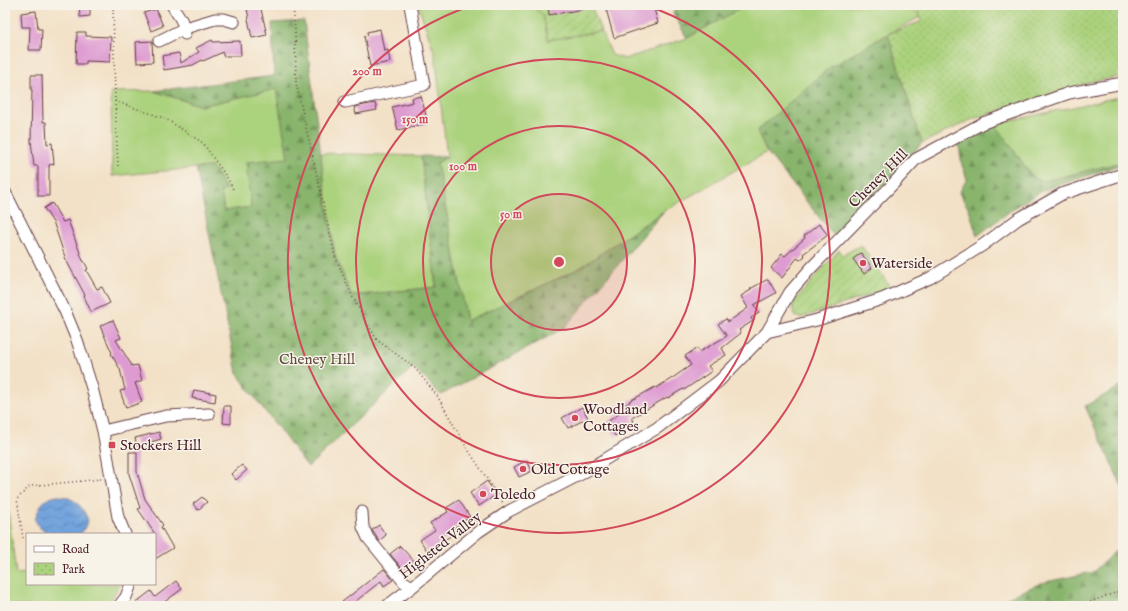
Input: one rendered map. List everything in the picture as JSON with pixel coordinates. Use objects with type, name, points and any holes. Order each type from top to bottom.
[{"type":"street","points":[[172,5],[183,22],[185,31]]},
{"type":"street","points":[[345,102],[424,85],[410,5]]},
{"type":"street","points":[[159,41],[215,19],[224,19],[234,22]]},
{"type":"street","name":"Cheney Hill","points":[[767,332],[795,286],[916,159],[982,123],[1069,93],[1123,82]]},
{"type":"street","points":[[767,332],[817,320],[868,304],[930,278],[983,245],[1018,219],[1062,194],[1123,174]]},
{"type":"street","points":[[5,192],[65,311],[77,340],[92,388],[103,431],[118,517],[125,533]]},
{"type":"street","name":"Highsted Valley","points":[[387,606],[478,532],[509,511],[581,474],[657,428],[719,381],[767,332]]},
{"type":"street","points":[[103,431],[166,416],[209,414]]},
{"type":"street","points":[[362,512],[363,527],[368,538],[404,582],[412,587]]},
{"type":"street","points":[[119,606],[126,597],[131,585]]},
{"type":"path","points":[[113,5],[118,166]]},
{"type":"path","points":[[293,5],[296,83],[335,256],[352,296],[377,340],[414,367],[438,397],[465,445],[509,511]]},
{"type":"path","points":[[115,101],[166,119],[203,143],[228,179],[234,191]]},
{"type":"path","points":[[23,538],[17,499],[30,486],[111,478]]},
{"type":"path","points":[[1079,606],[1123,590]]},
{"type":"green space","points":[[418,5],[530,5],[543,15],[548,40],[601,31],[612,55],[625,59],[687,38],[747,5],[906,5],[922,16],[877,40],[757,131],[767,152],[664,211],[580,268],[467,321],[437,163],[447,157],[435,54]]},
{"type":"green space","points":[[530,5],[591,5],[601,31],[548,40],[543,15]]},
{"type":"green space","points":[[676,5],[747,5],[687,38],[673,13]]},
{"type":"green space","points":[[916,5],[1123,5],[1123,76],[1091,82],[973,119],[922,143],[888,34],[922,21]]},
{"type":"green space","name":"Cheney Hill","points":[[304,21],[335,256],[352,296],[436,287],[421,156],[447,157],[437,163],[467,321],[580,268],[664,211],[564,328],[441,395],[413,367],[308,467],[237,373],[196,168],[212,167],[226,189],[221,192],[224,211],[251,207],[246,162],[288,158],[276,89],[201,106],[154,91],[274,76],[272,23]]},
{"type":"green space","points":[[888,34],[922,143],[835,237],[767,152],[757,131],[829,68]]},
{"type":"green space","points":[[276,88],[289,158],[251,207],[224,211],[221,192],[226,189],[212,167],[112,176],[111,92],[154,91],[201,106]]},
{"type":"green space","points":[[1123,96],[1123,162],[1045,181],[1034,179],[995,124]]},
{"type":"green space","points":[[995,124],[1034,179],[1045,181],[1123,162],[1123,164],[1043,190],[1018,205],[977,236],[969,209],[959,193],[967,179],[962,165],[958,139]]},
{"type":"green space","points":[[320,153],[421,156],[436,287],[352,296],[335,256]]},
{"type":"green space","points":[[861,245],[891,288],[801,318],[794,316],[792,304],[839,250],[843,255]],"holes":[[[861,253],[872,267],[864,274],[853,259]]]},
{"type":"green space","points":[[1123,385],[1123,489],[1085,406]]},
{"type":"green space","points":[[8,509],[16,574],[26,573],[26,585],[119,585],[107,606],[5,606],[5,514]]},
{"type":"green space","points":[[1123,544],[1123,606],[989,606],[1041,583],[1093,572]]},
{"type":"water","points":[[63,496],[73,500],[81,507],[88,521],[82,533],[48,533],[40,528],[35,520],[40,507],[45,501],[52,497]]},
{"type":"building","points":[[246,5],[260,5],[267,35],[252,38]]},
{"type":"building","points":[[548,5],[584,5],[584,9],[549,15]]},
{"type":"building","points":[[605,5],[653,5],[658,23],[614,38]]},
{"type":"building","points":[[79,7],[90,7],[90,16],[80,17]]},
{"type":"building","points":[[156,9],[163,26],[151,31],[144,13]]},
{"type":"building","points":[[36,11],[38,29],[42,29],[41,50],[29,50],[30,27],[22,27],[21,13]]},
{"type":"building","points":[[380,29],[384,51],[388,50],[390,62],[370,66],[364,36],[368,35],[367,32]]},
{"type":"building","points":[[77,32],[86,32],[86,36],[111,37],[110,62],[86,61],[86,64],[76,64]]},
{"type":"building","points":[[212,40],[213,42],[240,41],[241,56],[223,56],[223,52],[193,65],[164,70],[162,56],[179,53],[181,63],[199,52],[196,48]]},
{"type":"building","points":[[152,41],[153,62],[137,63],[136,42]]},
{"type":"building","points":[[31,75],[42,75],[43,122],[46,122],[47,144],[52,143],[54,164],[49,165],[49,196],[38,196],[38,166],[34,166],[31,141]]},
{"type":"building","points":[[421,96],[428,123],[398,130],[392,107],[413,102],[412,98]]},
{"type":"building","points":[[375,103],[377,110],[356,114],[354,107]]},
{"type":"building","points":[[52,203],[63,222],[68,220],[83,261],[88,269],[86,270],[97,289],[102,287],[110,303],[91,312],[84,296],[85,295],[66,260],[54,224],[44,208]]},
{"type":"building","points":[[819,224],[828,235],[803,254],[805,256],[800,260],[797,258],[782,278],[771,268],[782,254],[785,256],[805,238],[804,236]]},
{"type":"building","name":"Waterside","points":[[861,253],[872,268],[864,274],[853,259]]},
{"type":"building","points":[[768,279],[776,293],[754,305],[759,313],[751,318],[753,321],[739,330],[741,333],[722,348],[726,355],[708,366],[712,371],[684,390],[683,389],[668,398],[667,397],[632,418],[634,421],[623,428],[625,430],[615,436],[607,422],[619,414],[617,410],[630,402],[629,401],[655,387],[656,388],[691,365],[685,356],[697,348],[699,352],[727,336],[718,324],[726,319],[728,322],[748,308],[741,296]]},
{"type":"building","points":[[113,320],[121,338],[116,340],[132,366],[138,365],[142,381],[135,383],[142,402],[126,408],[120,391],[125,390],[120,369],[111,354],[112,353],[100,326]]},
{"type":"building","points":[[194,390],[216,394],[215,402],[192,398]]},
{"type":"building","points":[[224,406],[231,406],[231,424],[223,423]]},
{"type":"building","name":"Woodland Cottages","points":[[582,407],[588,418],[568,428],[562,418]]},
{"type":"building","points":[[159,432],[161,439],[137,446],[135,438]]},
{"type":"building","points":[[129,452],[137,452],[137,472],[145,499],[163,525],[161,527],[173,548],[156,558],[156,533],[154,533],[138,509],[140,508],[129,474]]},
{"type":"building","name":"Old Cottage","points":[[527,460],[532,471],[519,477],[514,467]]},
{"type":"building","points":[[242,465],[247,470],[236,480],[231,474]]},
{"type":"building","name":"Toledo","points":[[487,481],[496,495],[479,506],[470,493]]},
{"type":"building","points":[[202,497],[207,502],[198,510],[193,504]]},
{"type":"building","points":[[459,500],[470,517],[452,529],[455,533],[428,552],[420,540],[435,530],[430,523],[448,512],[446,508]]},
{"type":"building","points":[[379,525],[386,535],[379,541],[372,530]]},
{"type":"building","points":[[400,546],[415,562],[405,572],[390,554]]},
{"type":"building","points":[[384,569],[393,580],[384,586],[381,581],[350,606],[337,606]]},
{"type":"building","points":[[176,581],[182,589],[159,606],[131,606],[151,591],[155,597]]},
{"type":"place","name":"Waterside","points":[[863,263]]},
{"type":"place","name":"Woodland Cottages","points":[[575,418]]},
{"type":"place","name":"Stockers Hill","points":[[112,445]]},
{"type":"place","name":"Old Cottage","points":[[523,469]]},
{"type":"place","name":"Toledo","points":[[483,494]]}]
